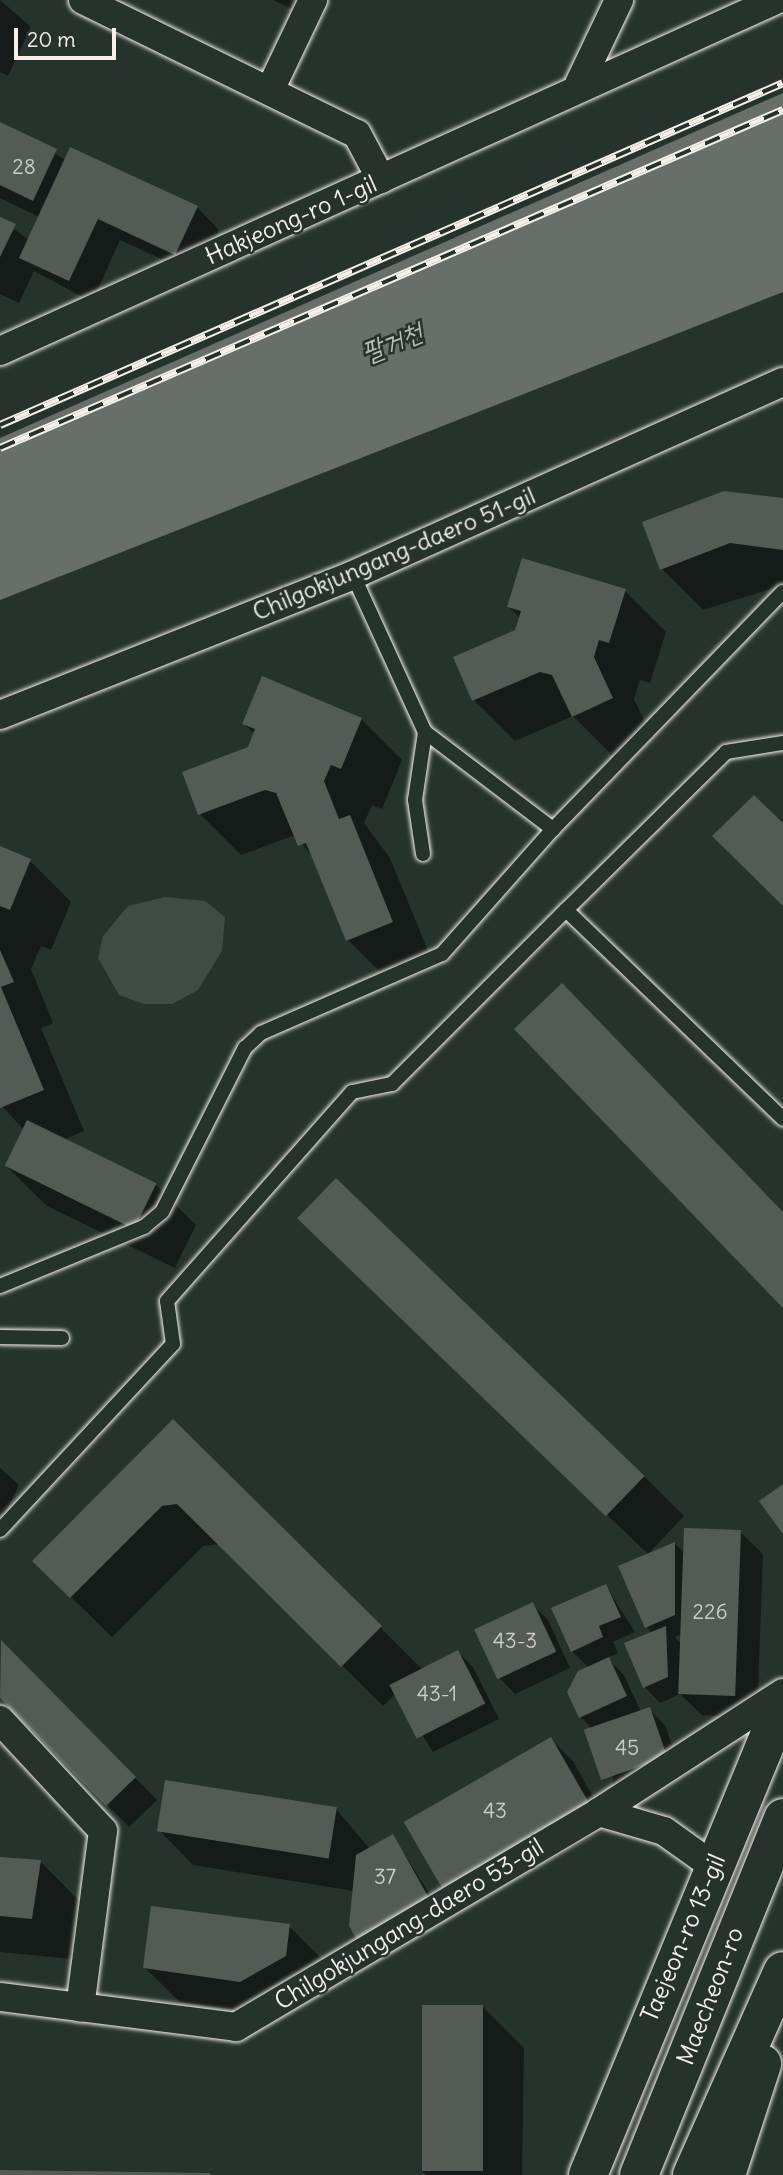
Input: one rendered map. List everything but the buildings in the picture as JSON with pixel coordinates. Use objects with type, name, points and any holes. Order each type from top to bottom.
[{"type":"main road","name":"Taejeon-ro 13-gil","points":[[588,2175],[713,1866],[783,1702]]},
{"type":"main road","name":"Maecheon-ro","points":[[639,2175],[783,1818]]},
{"type":"main road","name":"Maecheon-ro","points":[[692,2175],[783,1971]]},
{"type":"main road","points":[[726,2175],[783,2001]]},
{"type":"street","points":[[83,0],[271,88],[357,134],[381,179]]},
{"type":"street","points":[[271,88],[313,0]]},
{"type":"street","points":[[579,84],[620,0]]},
{"type":"street","name":"Hakjeong-ro 1-gil","points":[[0,351],[381,179],[579,84],[776,0]]},
{"type":"street","name":"Chilgokjungang-daero 51-gil","points":[[0,715],[353,575],[783,382]]},
{"type":"street","name":"Chilgokjungang-daero 53-gil","points":[[0,1997],[236,2027],[599,1812],[783,1693]]},
{"type":"street","points":[[0,1720],[103,1831],[80,2008]]},
{"type":"street","points":[[599,1812],[664,1831],[713,1866]]},
{"type":"lane","points":[[353,575],[425,732],[553,829]]},
{"type":"lane","points":[[0,1286],[144,1227],[162,1212],[245,1048],[261,1033],[442,954],[553,829],[783,593]]},
{"type":"lane","points":[[423,854],[415,800],[425,732]]},
{"type":"lane","points":[[0,1530],[173,1345],[167,1301],[352,1092],[392,1084],[726,752],[783,743]]},
{"type":"lane","points":[[566,910],[783,1119]]},
{"type":"lane","points":[[0,1337],[62,1338]]},
{"type":"shaded area","points":[[165,897],[205,901],[225,917],[222,951],[198,990],[172,1004],[144,1004],[119,995],[98,958],[103,936],[128,906]]},
{"type":"water","name":"팔거천","points":[[783,93],[783,292],[0,600],[0,438]]},
{"type":"railway","points":[[0,425],[783,83]]},
{"type":"railway","points":[[0,448],[783,110]]}]
